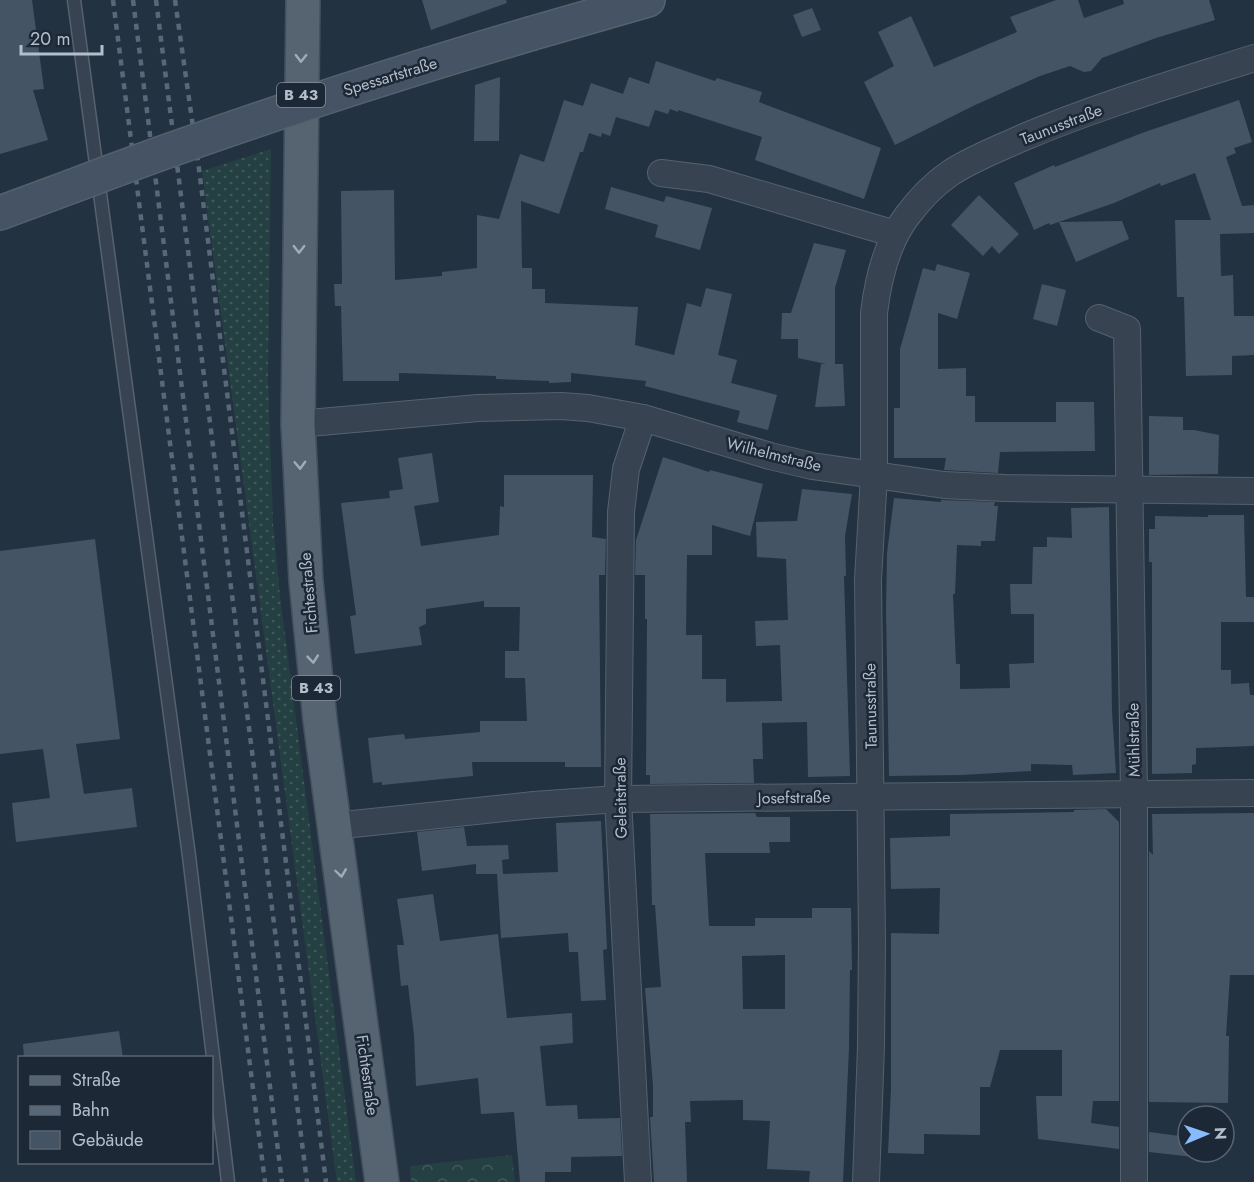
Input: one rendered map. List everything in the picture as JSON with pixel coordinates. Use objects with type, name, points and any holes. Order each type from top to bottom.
[{"type":"main road","name":"Fichtestraße","points":[[303,0],[298,424],[301,503],[320,720],[382,1182]]},
{"type":"main road","name":"Spessartstraße","points":[[0,213],[149,157],[357,86],[642,1]]},
{"type":"street","name":"Taunusstraße","points":[[867,1182],[872,1034],[868,580],[874,475],[874,313],[882,268],[895,234],[908,215],[933,187],[950,174],[1054,124],[1254,58]]},
{"type":"street","points":[[661,173],[709,179],[895,234]]},
{"type":"street","name":"Mühlstraße","points":[[1099,318],[1127,329],[1134,794],[1134,1182]]},
{"type":"street","name":"Wilhelmstraße","points":[[298,424],[432,412],[524,407],[588,408],[643,418],[770,456],[812,466],[944,484],[1005,488],[1254,491]]},
{"type":"street","name":"Geleitstraße","points":[[638,1182],[618,799],[621,512],[626,469],[643,418]]},
{"type":"street","name":"Josefstraße","points":[[334,826],[556,803],[618,799],[1254,793]]},
{"type":"lane","points":[[74,0],[187,844],[213,1056]]},
{"type":"lane","points":[[213,1058],[228,1182]]},
{"type":"green space","points":[[271,149],[268,379],[273,523],[280,596],[356,1182],[337,1182],[202,171]]},
{"type":"green space","points":[[512,1155],[515,1182],[411,1182],[410,1166]]},
{"type":"building","points":[[0,0],[32,0],[44,89],[33,90],[48,140],[0,154]]},
{"type":"building","points":[[422,0],[506,0],[507,3],[431,30]]},
{"type":"building","points":[[1056,0],[1078,0],[1084,18],[1124,4],[1123,0],[1209,0],[1215,20],[1102,58],[1091,71],[1084,72],[1070,66],[1040,76],[895,145],[864,82],[894,66],[878,32],[911,16],[934,67],[1017,32],[1010,17]]},
{"type":"building","points":[[812,8],[821,30],[802,37],[793,15]]},
{"type":"building","points":[[656,61],[715,81],[717,78],[762,92],[759,102],[881,148],[864,199],[755,160],[762,137],[678,110],[678,112],[670,109],[668,114],[655,110],[649,127],[616,117],[610,136],[602,133],[601,137],[589,133],[583,152],[580,152],[559,214],[521,201],[522,268],[532,268],[532,289],[545,289],[545,303],[638,307],[635,345],[674,355],[687,303],[701,307],[706,288],[732,294],[718,355],[737,360],[731,383],[777,395],[768,430],[737,422],[740,411],[645,386],[646,381],[571,373],[571,382],[549,383],[549,381],[496,379],[496,376],[399,373],[399,381],[343,381],[341,306],[335,306],[334,284],[342,284],[341,191],[394,190],[395,280],[442,276],[442,272],[477,268],[477,215],[499,219],[520,154],[544,162],[564,100],[583,106],[591,83],[623,94],[629,77],[649,84]]},
{"type":"building","points":[[500,77],[499,141],[474,141],[475,85]]},
{"type":"building","points":[[1239,100],[1252,142],[1234,148],[1236,153],[1226,157],[1242,206],[1254,205],[1254,233],[1220,234],[1221,276],[1233,275],[1234,316],[1254,316],[1254,355],[1232,356],[1232,375],[1186,376],[1184,297],[1177,297],[1175,220],[1211,220],[1195,173],[1161,186],[1160,183],[1114,203],[1050,225],[1049,223],[1034,230],[1014,183],[1054,165],[1055,167],[1142,133]]},
{"type":"building","points":[[611,187],[664,202],[666,196],[712,208],[700,250],[655,237],[658,225],[605,209]]},
{"type":"building","points":[[979,195],[1019,234],[999,254],[992,246],[983,256],[951,225]]},
{"type":"building","points":[[1122,221],[1129,239],[1076,262],[1059,222]]},
{"type":"building","points":[[814,243],[846,250],[835,288],[835,364],[843,364],[845,406],[815,407],[821,364],[826,364],[798,358],[798,339],[781,339],[782,313],[791,313]]},
{"type":"building","points":[[937,264],[970,273],[957,319],[938,313],[938,369],[966,368],[966,396],[975,396],[975,422],[1056,422],[1056,402],[1094,402],[1095,451],[1000,452],[998,473],[944,470],[946,458],[894,458],[894,408],[900,408],[900,349],[923,268],[935,271]]},
{"type":"building","points":[[1042,284],[1066,290],[1057,326],[1033,319]]},
{"type":"building","points":[[1149,416],[1183,417],[1183,430],[1219,435],[1218,474],[1149,475]]},
{"type":"building","points":[[432,453],[439,502],[414,506],[421,546],[499,535],[500,506],[504,507],[504,475],[593,475],[592,537],[606,539],[605,575],[599,575],[601,767],[565,767],[565,762],[472,762],[473,776],[382,785],[382,782],[373,783],[368,738],[404,734],[405,739],[480,732],[480,721],[527,721],[525,678],[505,678],[505,651],[519,651],[520,607],[484,607],[484,601],[426,609],[426,624],[419,627],[422,645],[355,654],[350,616],[356,615],[341,503],[390,498],[389,491],[403,489],[398,458]]},
{"type":"building","points":[[663,457],[709,472],[710,470],[763,484],[750,536],[712,525],[712,555],[687,555],[686,635],[702,635],[702,679],[726,679],[726,702],[782,701],[780,645],[756,646],[755,621],[788,620],[786,559],[757,557],[756,522],[797,521],[802,489],[852,494],[845,536],[846,576],[844,576],[850,776],[808,777],[807,722],[762,723],[763,759],[753,759],[754,783],[650,784],[650,775],[646,775],[645,575],[635,575],[636,540]]},
{"type":"building","points":[[894,498],[941,502],[941,500],[995,502],[994,506],[998,506],[995,541],[981,541],[981,546],[957,545],[955,594],[953,594],[956,664],[960,664],[960,689],[1010,688],[1009,664],[1034,663],[1034,614],[1011,614],[1010,584],[1032,584],[1033,547],[1047,547],[1047,537],[1072,538],[1071,508],[1109,507],[1112,711],[1116,773],[1073,775],[1072,765],[1031,764],[1031,771],[889,776],[887,553]]},
{"type":"building","points":[[1208,515],[1244,515],[1246,597],[1254,597],[1254,622],[1221,622],[1221,670],[1231,670],[1231,684],[1249,683],[1250,695],[1254,695],[1254,746],[1196,748],[1196,764],[1192,765],[1192,773],[1152,774],[1152,562],[1149,562],[1149,529],[1155,529],[1155,516],[1208,517]]},
{"type":"building","points":[[95,539],[120,739],[76,744],[84,794],[132,788],[137,827],[16,842],[12,803],[50,798],[43,749],[0,754],[0,551]]},
{"type":"building","points":[[1106,809],[1119,822],[1119,1101],[1093,1101],[1091,1123],[1119,1127],[1119,1149],[1038,1139],[1036,1096],[1062,1096],[1062,1050],[1000,1050],[990,1087],[980,1087],[980,1135],[924,1134],[924,1154],[888,1153],[891,1088],[891,933],[939,934],[940,888],[891,889],[890,838],[950,836],[950,814],[1074,812],[1074,810]]},
{"type":"building","points":[[755,813],[757,817],[790,817],[790,842],[769,842],[770,853],[705,853],[709,926],[755,926],[755,918],[812,918],[812,908],[851,908],[852,970],[850,970],[843,1182],[809,1182],[810,1171],[767,1169],[770,1121],[743,1120],[743,1100],[690,1101],[691,1122],[685,1122],[687,1182],[654,1182],[650,1117],[653,1117],[653,1086],[645,988],[661,987],[655,905],[652,905],[650,814]],"holes":[[[785,955],[785,1009],[743,1009],[742,956]]]},
{"type":"building","points":[[1254,813],[1254,975],[1230,975],[1226,1036],[1229,1036],[1228,1103],[1149,1102],[1149,851],[1153,855],[1152,814]]},
{"type":"building","points":[[601,821],[607,949],[603,950],[606,1000],[581,1001],[578,952],[569,952],[568,933],[501,938],[497,874],[476,874],[476,864],[422,871],[417,832],[464,827],[467,846],[508,845],[509,859],[502,860],[503,874],[558,872],[556,823]]},
{"type":"building","points":[[433,894],[440,941],[498,934],[507,1018],[572,1013],[573,1043],[540,1046],[546,1106],[577,1105],[578,1119],[620,1118],[622,1156],[571,1157],[571,1172],[545,1172],[545,1182],[520,1182],[514,1112],[481,1114],[478,1078],[416,1086],[414,1035],[408,985],[401,986],[397,945],[404,945],[397,899]]},
{"type":"building","points":[[119,1031],[123,1056],[24,1056],[23,1044]]},
{"type":"building","points":[[1149,1132],[1176,1135],[1176,1155],[1149,1152]]},
{"type":"railway","points":[[113,0],[265,1182]]},
{"type":"railway","points":[[133,0],[282,1182]]},
{"type":"railway","points":[[156,0],[307,1182]]},
{"type":"railway","points":[[175,0],[199,169],[326,1182]]}]
